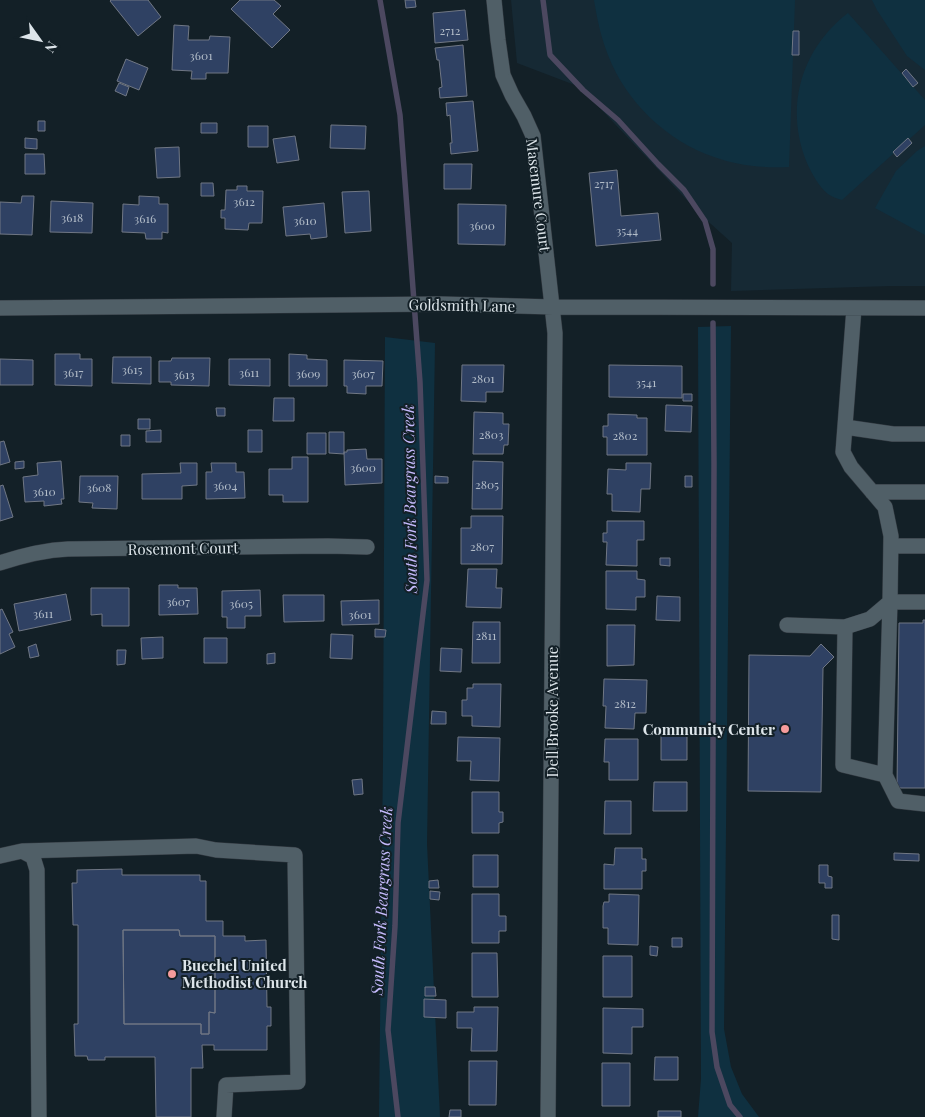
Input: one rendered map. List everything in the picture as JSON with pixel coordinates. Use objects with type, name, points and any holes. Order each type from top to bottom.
[{"type":"street","name":"Masemure Court","points":[[494,0],[503,75],[533,136],[553,307]]},
{"type":"street","name":"Goldsmith Lane","points":[[0,308],[406,304],[553,307],[925,308]]},
{"type":"street","name":"Dell Brooke Avenue","points":[[548,1117],[555,343],[553,307]]},
{"type":"street","points":[[854,308],[843,452],[851,467],[885,507],[891,536],[885,775],[898,801],[925,804]]},
{"type":"street","points":[[845,427],[893,434],[925,434]]},
{"type":"street","points":[[872,492],[925,492]]},
{"type":"street","points":[[891,546],[925,546]]},
{"type":"street","name":"Rosemont Court","points":[[0,563],[47,550],[68,549],[367,547]]},
{"type":"street","points":[[787,625],[845,626],[870,619],[890,602],[925,602]]},
{"type":"street","points":[[845,626],[843,765],[885,775]]},
{"type":"street","points":[[0,856],[22,851],[196,846],[216,850],[295,855],[298,1082],[226,1085],[224,1117]]},
{"type":"street","points":[[22,851],[33,858],[37,870],[39,1117]]},
{"type":"shaded area","points":[[511,0],[925,0],[925,286],[731,291],[732,243],[701,215],[580,87],[517,63]]},
{"type":"shaded area","points":[[594,0],[795,0],[789,167],[752,166],[714,157],[680,141],[650,118],[637,104],[616,72],[603,41]]},
{"type":"shaded area","points":[[872,0],[925,0],[925,70],[907,56]]},
{"type":"shaded area","points":[[848,13],[925,100],[925,125],[842,200],[831,196],[825,191],[816,180],[807,163],[800,142],[797,101],[801,81],[808,62],[832,28]]},
{"type":"shaded area","points":[[925,146],[925,235],[875,208],[896,171]]},
{"type":"shaded area","points":[[731,326],[724,1029],[731,1067],[742,1094],[759,1117],[698,1117],[701,1079],[698,327]]},
{"type":"shaded area","points":[[385,337],[435,343],[427,844],[440,1117],[379,1117]]},
{"type":"building","points":[[111,0],[148,0],[161,17],[138,36]]},
{"type":"building","points":[[240,0],[274,0],[281,6],[273,14],[290,30],[272,48],[231,9]]},
{"type":"building","points":[[405,0],[415,0],[416,7],[406,8]]},
{"type":"building","points":[[465,10],[468,40],[435,43],[433,13]]},
{"type":"building","points":[[174,25],[189,26],[188,40],[209,40],[210,36],[230,37],[228,73],[206,73],[206,79],[191,79],[192,71],[172,70]]},
{"type":"building","points":[[793,31],[799,31],[799,55],[792,55]]},
{"type":"building","points":[[463,45],[467,96],[440,98],[439,88],[442,87],[439,60],[437,60],[435,48]]},
{"type":"building","points":[[126,59],[148,68],[139,90],[117,81]]},
{"type":"building","points":[[906,69],[918,83],[913,87],[902,73]]},
{"type":"building","points":[[119,83],[129,87],[126,96],[115,91]]},
{"type":"building","points":[[473,101],[478,151],[451,154],[450,115],[447,116],[446,103]]},
{"type":"building","points":[[38,121],[45,121],[45,131],[38,131]]},
{"type":"building","points":[[201,123],[217,123],[217,133],[201,133]]},
{"type":"building","points":[[331,125],[366,126],[365,149],[330,148]]},
{"type":"building","points":[[248,126],[268,126],[268,147],[248,147]]},
{"type":"building","points":[[295,136],[299,160],[277,163],[273,139]]},
{"type":"building","points":[[25,138],[37,139],[37,149],[25,148]]},
{"type":"building","points":[[908,138],[912,143],[897,157],[893,152]]},
{"type":"building","points":[[179,147],[180,177],[157,178],[155,148]]},
{"type":"building","points":[[25,154],[44,154],[45,174],[25,174]]},
{"type":"building","points":[[444,164],[472,164],[471,189],[444,189]]},
{"type":"building","points":[[617,170],[621,216],[658,213],[661,240],[596,246],[589,173]]},
{"type":"building","points":[[201,183],[213,183],[214,196],[201,196]]},
{"type":"building","points":[[237,186],[247,186],[247,191],[263,191],[262,223],[249,223],[248,230],[225,229],[225,218],[221,218],[221,210],[225,210],[226,190],[237,190]]},
{"type":"building","points":[[369,191],[371,231],[345,233],[342,192]]},
{"type":"building","points":[[22,196],[34,196],[32,235],[0,234],[0,202],[21,203]]},
{"type":"building","points":[[139,196],[159,197],[159,204],[168,204],[168,233],[162,232],[162,239],[146,239],[145,233],[122,232],[123,204],[139,205]]},
{"type":"building","points":[[51,201],[93,203],[92,233],[50,232]]},
{"type":"building","points":[[324,203],[327,237],[311,239],[310,234],[286,236],[283,207]]},
{"type":"building","points":[[458,204],[506,205],[505,245],[458,244]]},
{"type":"building","points":[[55,354],[80,354],[80,359],[92,359],[92,386],[55,385]]},
{"type":"building","points":[[289,354],[307,355],[307,359],[327,360],[327,386],[289,386]]},
{"type":"building","points":[[113,357],[151,357],[151,384],[112,383]]},
{"type":"building","points":[[172,358],[210,358],[209,386],[171,385],[171,382],[159,382],[159,361],[171,361]]},
{"type":"building","points":[[0,359],[33,360],[33,385],[0,385]]},
{"type":"building","points":[[229,359],[270,359],[270,386],[229,385]]},
{"type":"building","points":[[344,360],[383,361],[382,386],[366,386],[366,394],[347,393],[347,386],[344,386]]},
{"type":"building","points":[[462,365],[504,365],[503,392],[486,392],[486,402],[461,401]]},
{"type":"building","points":[[609,365],[682,366],[682,398],[609,397]]},
{"type":"building","points":[[683,394],[692,394],[692,401],[683,401]]},
{"type":"building","points":[[274,398],[294,398],[294,421],[273,421]]},
{"type":"building","points":[[666,405],[692,406],[691,432],[665,431]]},
{"type":"building","points":[[216,408],[225,408],[225,416],[217,416]]},
{"type":"building","points":[[474,412],[503,413],[503,424],[509,424],[508,445],[504,445],[503,454],[473,454]]},
{"type":"building","points":[[608,414],[637,415],[637,418],[647,418],[647,455],[607,455],[607,437],[603,437],[603,426],[608,426]]},
{"type":"building","points":[[138,419],[150,419],[150,429],[138,429]]},
{"type":"building","points":[[161,430],[161,442],[146,442],[146,431]]},
{"type":"building","points":[[248,430],[262,430],[262,452],[248,452]]},
{"type":"building","points":[[329,432],[344,432],[344,454],[329,453]]},
{"type":"building","points":[[307,433],[326,433],[326,454],[307,454]]},
{"type":"building","points":[[121,435],[130,435],[130,446],[121,446]]},
{"type":"building","points":[[4,441],[10,462],[0,465],[0,442]]},
{"type":"building","points":[[366,449],[367,459],[382,459],[382,483],[345,485],[344,452],[347,452],[347,450]]},
{"type":"building","points":[[292,457],[308,457],[308,502],[283,502],[283,495],[269,495],[269,469],[292,469]]},
{"type":"building","points":[[24,461],[24,468],[15,469],[15,462]]},
{"type":"building","points":[[61,461],[64,499],[61,499],[62,504],[44,506],[44,501],[25,502],[23,477],[38,475],[37,463]]},
{"type":"building","points":[[473,461],[503,462],[502,509],[472,509]]},
{"type":"building","points":[[180,463],[197,463],[197,485],[182,486],[182,499],[142,499],[142,474],[181,473]]},
{"type":"building","points":[[211,463],[236,463],[236,472],[244,472],[245,498],[206,499],[206,472],[212,472]]},
{"type":"building","points":[[626,463],[651,463],[650,489],[641,489],[640,512],[612,511],[612,494],[607,494],[608,469],[626,470]]},
{"type":"building","points":[[80,476],[118,476],[117,509],[92,508],[93,503],[79,502]]},
{"type":"building","points":[[435,476],[448,477],[448,483],[435,483]]},
{"type":"building","points":[[685,476],[692,476],[692,487],[685,487]]},
{"type":"building","points":[[3,485],[13,517],[0,521],[0,486]]},
{"type":"building","points":[[471,516],[503,516],[502,564],[461,564],[461,528],[471,528]]},
{"type":"building","points":[[607,521],[644,521],[644,540],[637,540],[637,566],[606,565],[607,542],[603,542],[603,533],[607,533]]},
{"type":"building","points":[[660,558],[670,558],[670,566],[660,565]]},
{"type":"building","points":[[468,569],[497,569],[496,588],[502,588],[501,608],[466,607]]},
{"type":"building","points":[[606,571],[637,571],[637,579],[645,580],[645,597],[636,597],[636,610],[606,609]]},
{"type":"building","points":[[159,585],[197,588],[198,614],[159,615]]},
{"type":"building","points":[[91,588],[129,588],[129,626],[102,626],[102,614],[91,615]]},
{"type":"building","points":[[260,590],[261,616],[245,616],[245,628],[227,628],[227,617],[222,617],[222,591]]},
{"type":"building","points":[[66,594],[71,620],[19,631],[14,604]]},
{"type":"building","points":[[283,595],[324,595],[324,621],[284,622]]},
{"type":"building","points":[[657,596],[680,597],[680,621],[656,620]]},
{"type":"building","points":[[379,600],[379,624],[342,625],[341,601]]},
{"type":"building","points":[[2,609],[13,632],[9,634],[15,647],[0,654],[0,610]]},
{"type":"building","points":[[923,620],[925,620],[925,788],[897,788],[899,623],[923,623]]},
{"type":"building","points":[[473,622],[500,622],[500,663],[472,663]]},
{"type":"building","points":[[607,625],[635,625],[634,665],[607,666]]},
{"type":"building","points":[[375,629],[386,630],[385,637],[375,637]]},
{"type":"building","points":[[331,634],[353,635],[352,659],[330,658]]},
{"type":"building","points":[[163,637],[163,658],[142,659],[141,638]]},
{"type":"building","points":[[204,638],[227,638],[227,663],[204,663]]},
{"type":"building","points":[[36,644],[39,656],[30,658],[28,647]]},
{"type":"building","name":"Community Center","points":[[821,644],[834,657],[823,668],[821,792],[748,791],[749,655],[810,656]]},
{"type":"building","points":[[441,648],[462,649],[461,672],[440,671]]},
{"type":"building","points":[[117,650],[126,650],[125,664],[117,665]]},
{"type":"building","points":[[275,653],[275,663],[267,664],[267,654]]},
{"type":"building","points":[[604,679],[647,680],[646,713],[635,713],[634,729],[605,728],[606,706],[603,706]]},
{"type":"building","points":[[473,684],[501,684],[500,727],[472,726],[472,716],[462,716],[462,700],[467,700],[467,688],[473,688]]},
{"type":"building","points":[[432,711],[446,712],[446,724],[431,724]]},
{"type":"building","points":[[661,732],[687,733],[687,760],[661,760]]},
{"type":"building","points":[[458,737],[500,738],[499,781],[470,780],[471,761],[457,761]]},
{"type":"building","points":[[605,739],[638,739],[638,780],[609,780],[609,762],[604,762]]},
{"type":"building","points":[[362,779],[363,794],[354,795],[352,780]]},
{"type":"building","points":[[654,782],[687,782],[687,811],[653,811]]},
{"type":"building","points":[[472,792],[499,792],[499,812],[503,812],[503,822],[499,823],[499,833],[472,833]]},
{"type":"building","points":[[605,801],[631,801],[631,834],[604,834]]},
{"type":"building","points":[[615,848],[642,848],[642,859],[646,859],[646,871],[642,871],[642,889],[604,889],[604,864],[614,865]]},
{"type":"building","points":[[894,853],[919,854],[919,861],[894,860]]},
{"type":"building","points":[[473,855],[498,855],[498,887],[473,887]]},
{"type":"building","points":[[819,865],[828,865],[828,876],[832,877],[832,888],[825,888],[825,883],[819,883]]},
{"type":"building","name":"Buechel United Methodist Church","points":[[122,869],[122,875],[200,875],[200,881],[206,881],[206,921],[223,921],[223,936],[245,936],[245,941],[266,940],[267,1007],[271,1007],[271,1026],[267,1026],[267,1050],[214,1050],[214,1045],[202,1045],[203,1068],[191,1068],[191,1117],[156,1117],[155,1057],[105,1057],[105,1060],[88,1060],[87,1056],[75,1056],[74,1024],[78,1024],[78,925],[73,925],[72,883],[77,883],[77,870]],"holes":[[[123,930],[179,930],[180,936],[215,936],[215,1013],[209,1012],[209,1034],[201,1034],[201,1024],[124,1024]]]},
{"type":"building","points":[[438,880],[439,888],[429,888],[429,881]]},
{"type":"building","points":[[430,891],[440,892],[439,900],[430,899]]},
{"type":"building","points":[[472,894],[499,894],[499,916],[506,916],[506,931],[499,931],[499,943],[472,943]]},
{"type":"building","points":[[609,894],[639,895],[638,945],[608,944],[608,928],[603,928],[603,906],[604,902],[609,902]]},
{"type":"building","points":[[832,915],[839,915],[839,940],[832,939]]},
{"type":"building","points":[[123,930],[179,930],[180,936],[215,936],[215,1013],[209,1012],[209,1034],[201,1034],[201,1024],[124,1024]]},
{"type":"building","points":[[672,938],[682,938],[682,947],[672,947]]},
{"type":"building","points":[[650,946],[658,947],[657,956],[650,955]]},
{"type":"building","points":[[472,953],[497,953],[498,997],[472,997]]},
{"type":"building","points":[[603,956],[632,956],[632,997],[603,997]]},
{"type":"building","points":[[425,987],[435,987],[436,996],[425,996]]},
{"type":"building","points":[[424,999],[446,1000],[446,1018],[424,1017]]},
{"type":"building","points":[[474,1007],[498,1007],[497,1051],[471,1051],[472,1028],[457,1028],[457,1012],[474,1012]]},
{"type":"building","points":[[603,1008],[643,1009],[643,1027],[632,1027],[632,1054],[603,1053]]},
{"type":"building","points":[[655,1057],[678,1057],[678,1080],[654,1080]]},
{"type":"building","points":[[469,1061],[497,1061],[496,1105],[469,1105]]},
{"type":"building","points":[[602,1063],[630,1063],[630,1106],[602,1106]]},
{"type":"building","points":[[450,1110],[461,1110],[461,1117],[449,1117]]},
{"type":"building","points":[[658,1111],[681,1111],[681,1117],[658,1117]]},
{"type":"waterway","name":"South Fork Beargrass Creek","points":[[380,0],[400,115],[420,382],[427,580],[398,823],[395,926],[388,1030],[398,1117]]},
{"type":"waterway","points":[[543,0],[550,55],[583,90],[618,120],[684,190],[705,221],[713,249],[713,284]]},
{"type":"waterway","points":[[713,323],[712,1032],[717,1067],[730,1105],[740,1117]]},
{"type":"place","name":"Community Center","points":[[785,729]]},
{"type":"place","name":"Buechel United Methodist Church","points":[[172,974]]}]
